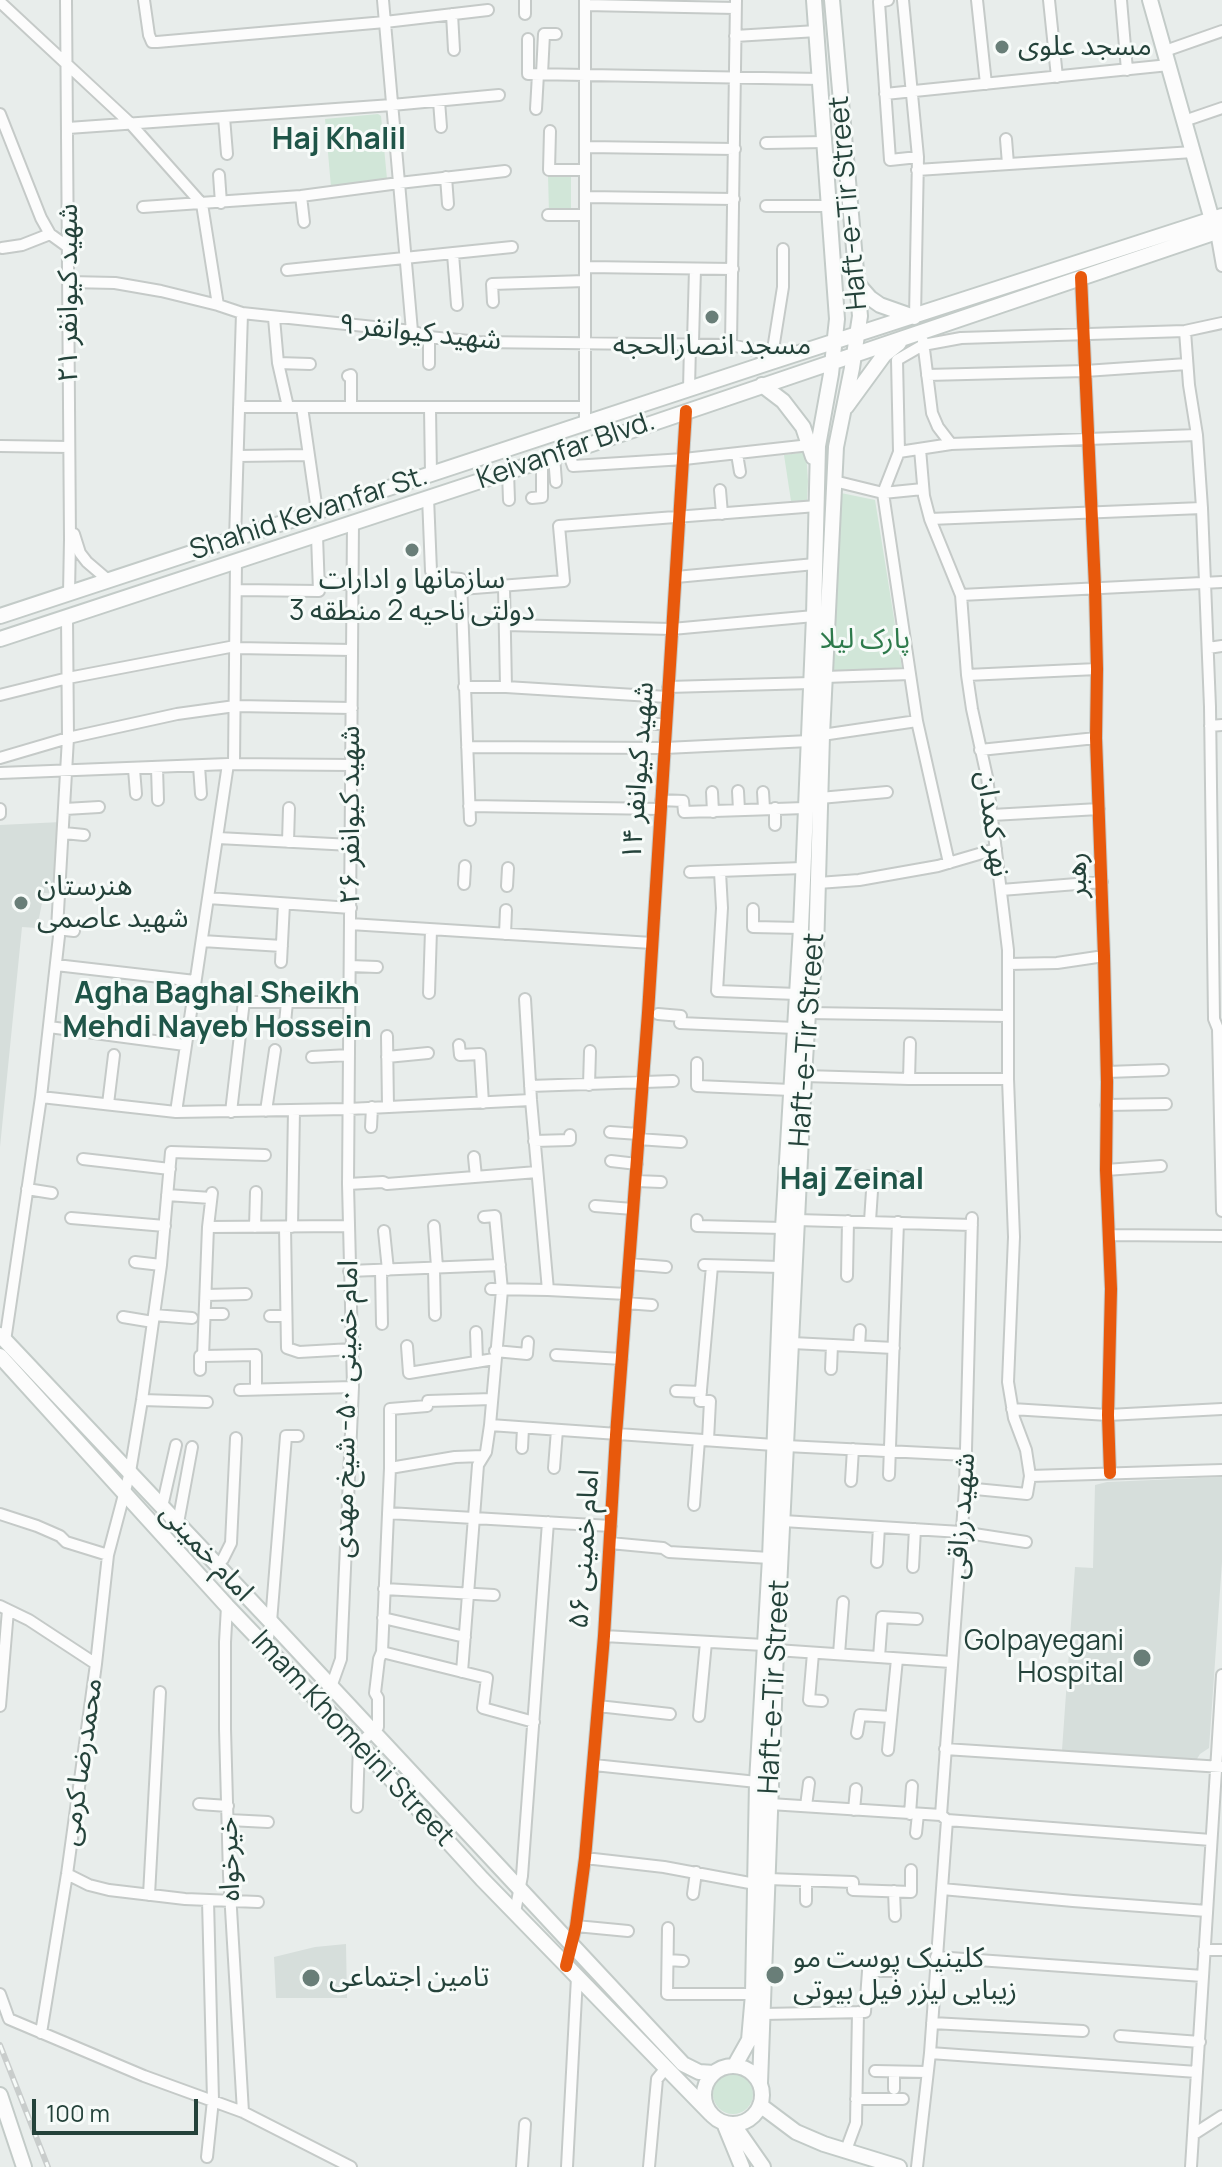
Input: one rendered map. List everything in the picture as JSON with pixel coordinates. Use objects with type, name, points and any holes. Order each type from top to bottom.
[{"type":"main road","name":"Haft-e-Tir Street","points":[[814,0],[837,319],[832,361],[814,446],[817,477],[814,616],[818,680]]},
{"type":"main road","name":"Haft-e-Tir Street","points":[[735,2065],[749,2040],[770,1804],[770,1558],[792,1343],[804,1076],[816,952],[820,798],[816,738],[818,680],[836,447],[860,316],[832,0]]},
{"type":"main road","points":[[1150,0],[1193,152],[1218,224]]},
{"type":"main road","name":"Keivanfar Blvd.","points":[[0,639],[317,536],[832,361],[917,338],[1218,224]]},
{"type":"main road","name":"Shahid Kevanfar St.","points":[[0,616],[771,362],[1218,224]]},
{"type":"main road","points":[[856,282],[880,305],[915,317]]},
{"type":"main road","points":[[844,410],[884,355],[917,338]]},
{"type":"main road","points":[[762,385],[791,411],[814,446],[827,441],[836,447]]},
{"type":"main road","name":"Haft-e-Tir Street","points":[[760,2083],[762,1882],[757,1782],[783,1521],[780,1445],[781,1267],[805,808],[816,738]]},
{"type":"main road","name":"امام خمینی","points":[[2,1338],[683,2064],[699,2072],[714,2073]]},
{"type":"main road","name":"Imam Khomeini Street","points":[[0,1356],[227,1606],[482,1879],[666,2068],[723,2120]]},
{"type":"main road","points":[[723,2120],[750,2119],[762,2097],[760,2083],[750,2071],[735,2065],[714,2073],[707,2081],[704,2101],[763,2167]]},
{"type":"main road","points":[[0,2095],[24,2167]]},
{"type":"main road","points":[[760,2105],[796,2132],[899,2167]]},
{"type":"main road","points":[[723,2120],[742,2167]]},
{"type":"street","name":"شهید کیوانفر ۲۱","points":[[66,0],[69,593]]},
{"type":"street","points":[[144,0],[152,42],[488,10]]},
{"type":"street","points":[[383,0],[412,331]]},
{"type":"street","points":[[525,0],[525,14]]},
{"type":"street","points":[[903,0],[918,157],[915,317]]},
{"type":"street","points":[[977,0],[986,84]]},
{"type":"street","points":[[1049,0],[1057,77]]},
{"type":"street","points":[[1121,0],[1127,70]]},
{"type":"street","points":[[884,1],[885,94],[890,160],[918,157]]},
{"type":"street","points":[[0,2],[130,123],[202,204],[218,305]]},
{"type":"street","points":[[585,423],[585,2],[735,4],[731,345]]},
{"type":"street","points":[[452,14],[454,50]]},
{"type":"street","points":[[735,36],[817,31]]},
{"type":"street","points":[[885,94],[1127,70],[1167,58],[1222,31]]},
{"type":"street","points":[[536,109],[544,34],[556,34]]},
{"type":"street","points":[[528,39],[528,74],[821,79]]},
{"type":"street","points":[[68,128],[499,95]]},
{"type":"street","points":[[439,101],[441,127]]},
{"type":"street","points":[[1184,121],[1222,108]]},
{"type":"street","points":[[0,114],[41,218],[50,234],[68,247]]},
{"type":"street","points":[[224,117],[227,154]]},
{"type":"street","points":[[550,131],[549,170],[585,170]]},
{"type":"street","points":[[1006,139],[1008,164]]},
{"type":"street","points":[[766,143],[825,142]]},
{"type":"street","points":[[585,147],[735,149]]},
{"type":"street","points":[[917,170],[1193,152]]},
{"type":"street","points":[[143,207],[301,196],[505,171]]},
{"type":"street","points":[[219,175],[221,203]]},
{"type":"street","points":[[446,177],[448,204]]},
{"type":"street","points":[[301,196],[304,222]]},
{"type":"street","points":[[585,197],[734,199]]},
{"type":"street","points":[[766,206],[830,206]]},
{"type":"street","points":[[548,215],[585,215]]},
{"type":"street","points":[[1218,224],[1222,266]]},
{"type":"street","points":[[2,248],[22,245],[50,234]]},
{"type":"street","points":[[287,270],[512,247]]},
{"type":"street","points":[[771,362],[783,287],[783,249]]},
{"type":"street","points":[[453,254],[457,305]]},
{"type":"street","points":[[586,267],[733,269]]},
{"type":"street","points":[[689,389],[695,269]]},
{"type":"street","name":"رهبر","points":[[1081,277],[1095,587],[1096,738],[1107,1072],[1110,1473]]},
{"type":"street","points":[[493,302],[492,284],[585,281]]},
{"type":"street","name":"شهید کیوانفر ۹","points":[[69,282],[115,283],[161,291],[242,313],[412,331],[429,337],[479,342],[585,345],[731,345],[758,351],[771,362]]},
{"type":"street","points":[[235,540],[242,313]]},
{"type":"street","points":[[274,318],[278,363],[288,407]]},
{"type":"street","points":[[949,863],[917,721],[883,493],[899,452],[897,360],[917,338],[1185,331],[1222,323]]},
{"type":"street","points":[[1185,331],[1202,508],[1217,827],[1214,1019],[1220,1029],[1222,1211]]},
{"type":"street","points":[[429,337],[429,364]]},
{"type":"street","points":[[917,338],[927,375],[932,413],[951,444]]},
{"type":"street","points":[[278,363],[310,364]]},
{"type":"street","points":[[927,375],[1085,371],[1187,364]]},
{"type":"street","points":[[348,376],[351,375],[351,406]]},
{"type":"street","points":[[239,407],[585,407]]},
{"type":"street","points":[[302,407],[317,511]]},
{"type":"street","points":[[430,408],[431,474]]},
{"type":"street","name":"شهید کیوانفر ۱۴","points":[[639,1136],[686,411]]},
{"type":"street","points":[[899,452],[951,444],[1197,435]]},
{"type":"street","points":[[0,446],[69,447]]},
{"type":"street","points":[[554,456],[573,466],[814,446]]},
{"type":"street","name":"نهر کمدان","points":[[920,449],[923,489],[930,519],[961,595],[967,675],[987,777],[1001,890],[1008,964],[1008,1079],[1014,1237],[1008,1382],[1030,1476]]},
{"type":"street","points":[[737,454],[740,472]]},
{"type":"street","points":[[238,456],[308,455]]},
{"type":"street","points":[[554,456],[556,482]]},
{"type":"street","points":[[532,498],[542,497],[554,456]]},
{"type":"street","points":[[635,462],[635,477]]},
{"type":"street","points":[[508,472],[509,500]]},
{"type":"street","points":[[834,481],[883,493],[923,489]]},
{"type":"street","points":[[720,490],[722,514]]},
{"type":"street","points":[[428,497],[431,571],[435,577],[461,579],[470,820]]},
{"type":"street","points":[[461,589],[564,581],[559,526],[817,506]]},
{"type":"street","points":[[930,519],[1202,508]]},
{"type":"street","points":[[70,521],[80,553],[95,571],[108,580]]},
{"type":"street","name":"شهید کیوانفر ۲۶","points":[[348,1109],[353,522]]},
{"type":"street","points":[[237,590],[319,591],[317,536]]},
{"type":"street","points":[[176,1112],[187,1073],[185,1045],[231,764],[235,706],[236,561]]},
{"type":"street","points":[[676,577],[815,564]]},
{"type":"street","points":[[961,595],[1222,582]]},
{"type":"street","points":[[319,583],[353,584]]},
{"type":"street","points":[[504,587],[506,687]]},
{"type":"street","points":[[505,625],[672,629],[814,616]]},
{"type":"street","points":[[2,1338],[41,1097],[59,936],[68,738],[67,617]]},
{"type":"street","points":[[1208,648],[1222,646]]},
{"type":"street","points":[[0,695],[68,678],[235,647],[352,650]]},
{"type":"street","points":[[967,675],[1097,669]]},
{"type":"street","points":[[464,687],[668,692],[910,674]]},
{"type":"street","points":[[0,758],[68,738],[177,714],[235,706],[352,708]]},
{"type":"street","points":[[467,747],[665,748],[730,745],[816,738],[917,721]]},
{"type":"street","points":[[647,724],[666,724]]},
{"type":"street","points":[[1210,726],[1222,725]]},
{"type":"street","points":[[980,750],[1096,738]]},
{"type":"street","points":[[0,773],[231,764],[352,765]]},
{"type":"street","points":[[199,766],[201,794]]},
{"type":"street","points":[[157,768],[158,800]]},
{"type":"street","points":[[134,769],[136,794]]},
{"type":"street","points":[[734,810],[738,791]]},
{"type":"street","points":[[712,792],[713,812]]},
{"type":"street","points":[[763,792],[775,825]]},
{"type":"street","points":[[820,798],[887,792]]},
{"type":"street","points":[[469,806],[661,805],[683,801],[684,812],[805,808]]},
{"type":"street","points":[[65,809],[99,807]]},
{"type":"street","points":[[288,842],[289,808]]},
{"type":"street","points":[[992,815],[1099,809]]},
{"type":"street","points":[[64,833],[84,835]]},
{"type":"street","points":[[218,838],[351,845]]},
{"type":"street","points":[[818,883],[859,880],[949,863],[996,849]]},
{"type":"street","points":[[464,884],[465,866]]},
{"type":"street","points":[[507,886],[508,868]]},
{"type":"street","points":[[690,872],[803,868]]},
{"type":"street","points":[[720,872],[722,908],[714,991],[797,994]]},
{"type":"street","points":[[1001,890],[1102,882]]},
{"type":"street","points":[[208,898],[351,908]]},
{"type":"street","points":[[281,962],[284,904]]},
{"type":"street","points":[[753,909],[753,927],[801,928]]},
{"type":"street","points":[[505,934],[506,910]]},
{"type":"street","points":[[350,924],[652,943]]},
{"type":"street","points":[[612,941],[613,926]]},
{"type":"street","points":[[57,929],[74,931]]},
{"type":"street","points":[[429,993],[431,930]]},
{"type":"street","points":[[202,941],[282,946]]},
{"type":"street","points":[[1008,964],[1057,963],[1104,956]]},
{"type":"street","points":[[56,965],[195,981]]},
{"type":"street","points":[[350,966],[377,967]]},
{"type":"street","points":[[231,1112],[245,997],[287,1002],[349,1002]]},
{"type":"street","points":[[525,999],[548,1290]]},
{"type":"street","points":[[285,1023],[287,1002]]},
{"type":"street","points":[[808,1013],[1008,1016]]},
{"type":"street","points":[[658,1014],[681,1016],[680,1023],[795,1028]]},
{"type":"street","points":[[49,1027],[185,1045]]},
{"type":"street","points":[[387,1036],[388,1107]]},
{"type":"street","points":[[909,1079],[910,1043]]},
{"type":"street","points":[[459,1045],[460,1055],[480,1054],[483,1103]]},
{"type":"street","points":[[266,1111],[275,1050]]},
{"type":"street","points":[[589,1085],[590,1051]]},
{"type":"street","points":[[387,1057],[428,1053]]},
{"type":"street","points":[[108,1104],[114,1055]]},
{"type":"street","points":[[312,1057],[349,1055]]},
{"type":"street","points":[[697,1063],[697,1086],[791,1090]]},
{"type":"street","points":[[1107,1072],[1163,1070]]},
{"type":"street","points":[[804,1076],[1008,1079]]},
{"type":"street","points":[[530,1086],[673,1081]]},
{"type":"street","points":[[41,1097],[176,1112],[348,1109],[531,1100]]},
{"type":"street","points":[[1106,1105],[1166,1104]]},
{"type":"street","points":[[371,1127],[372,1107]]},
{"type":"street","name":"امام خمینی ۵۰- شیخ مهدی","points":[[318,1702],[331,1687],[341,1659],[353,1387],[348,1109]]},
{"type":"street","points":[[294,1110],[288,1227],[287,1348],[299,1352],[352,1349]]},
{"type":"street","points":[[610,1132],[681,1142]]},
{"type":"street","points":[[534,1141],[570,1140],[570,1135]]},
{"type":"street","name":"امام خمینی ۵۶","points":[[567,2167],[571,1946],[585,1858],[594,1765],[639,1136]]},
{"type":"street","name":"محمدرضا کرمی","points":[[41,2033],[67,1874],[108,1555],[130,1472],[142,1400],[161,1265],[171,1152],[265,1155]]},
{"type":"street","points":[[474,1157],[476,1177]]},
{"type":"street","points":[[83,1159],[170,1169]]},
{"type":"street","points":[[611,1161],[637,1164]]},
{"type":"street","points":[[1106,1170],[1161,1166]]},
{"type":"street","points":[[348,1184],[387,1184],[537,1172]]},
{"type":"street","points":[[855,1176],[896,1177]]},
{"type":"street","points":[[870,1221],[873,1176]]},
{"type":"street","points":[[636,1181],[661,1182]]},
{"type":"street","points":[[27,1189],[52,1193]]},
{"type":"street","points":[[255,1227],[256,1192]]},
{"type":"street","points":[[167,1195],[212,1195],[200,1370]]},
{"type":"street","points":[[595,1206],[633,1209]]},
{"type":"street","points":[[462,1672],[478,1465],[486,1452],[490,1425],[496,1290],[500,1265],[495,1216],[484,1217]]},
{"type":"street","points":[[71,1218],[165,1226]]},
{"type":"street","points":[[697,1220],[697,1226],[783,1228]]},
{"type":"street","points":[[797,1220],[898,1222],[889,1475]]},
{"type":"street","points":[[847,1276],[848,1221]]},
{"type":"street","name":"شهید رزاقی","points":[[898,1222],[972,1221],[965,1488],[945,1749],[942,1889],[930,2053],[917,2167]]},
{"type":"street","points":[[208,1227],[349,1226]]},
{"type":"street","points":[[434,1226],[435,1315]]},
{"type":"street","points":[[382,1324],[384,1231]]},
{"type":"street","points":[[1110,1235],[1222,1236]]},
{"type":"street","points":[[135,1262],[161,1265]]},
{"type":"street","points":[[629,1264],[666,1267]]},
{"type":"street","points":[[349,1271],[500,1265]]},
{"type":"street","points":[[694,1505],[710,1401],[700,1401],[708,1265],[781,1267]]},
{"type":"street","points":[[496,1290],[548,1290],[627,1298],[652,1305]]},
{"type":"street","points":[[206,1295],[246,1294]]},
{"type":"street","points":[[205,1314],[223,1314]]},
{"type":"street","points":[[270,1316],[286,1316]]},
{"type":"street","points":[[123,1317],[192,1318]]},
{"type":"street","points":[[859,1346],[860,1330]]},
{"type":"street","points":[[476,1332],[477,1362]]},
{"type":"street","points":[[407,1346],[409,1373],[477,1362],[495,1355],[527,1354],[528,1342]]},
{"type":"street","points":[[792,1343],[894,1348]]},
{"type":"street","points":[[831,1369],[832,1345]]},
{"type":"street","points":[[203,1356],[256,1355],[256,1389]]},
{"type":"street","points":[[556,1355],[622,1359]]},
{"type":"street","points":[[240,1390],[353,1387]]},
{"type":"street","points":[[676,1391],[701,1392]]},
{"type":"street","points":[[357,1807],[359,1744],[378,1727],[378,1698],[375,1693],[382,1652],[390,1409],[427,1406],[428,1401],[492,1399]]},
{"type":"street","points":[[142,1400],[207,1402]]},
{"type":"street","points":[[1012,1409],[1108,1415],[1222,1409]]},
{"type":"street","points":[[490,1425],[966,1455]]},
{"type":"street","points":[[522,1448],[523,1428]]},
{"type":"street","points":[[554,1468],[557,1430]]},
{"type":"street","points":[[266,1647],[271,1622],[286,1436],[298,1436]]},
{"type":"street","points":[[217,1565],[231,1543],[236,1438]]},
{"type":"street","points":[[162,1507],[176,1445]]},
{"type":"street","points":[[178,1523],[192,1447]]},
{"type":"street","points":[[851,1481],[853,1449]]},
{"type":"street","points":[[390,1468],[455,1457],[483,1456]]},
{"type":"street","points":[[965,1488],[1027,1494],[1030,1476],[1222,1470]]},
{"type":"street","points":[[388,1513],[611,1526]]},
{"type":"street","points":[[0,1514],[37,1526],[66,1542],[108,1555]]},
{"type":"street","points":[[783,1521],[961,1532],[1026,1542]]},
{"type":"street","points":[[515,1912],[534,1722],[548,1522]]},
{"type":"street","points":[[877,1562],[879,1527]]},
{"type":"street","points":[[913,1567],[915,1529]]},
{"type":"street","points":[[610,1543],[663,1548],[669,1552],[770,1558]]},
{"type":"street","points":[[384,1589],[494,1595]]},
{"type":"street","points":[[839,1654],[843,1602]]},
{"type":"street","name":"خیرخواه","points":[[227,1606],[225,1671],[231,1901],[243,2112]]},
{"type":"street","points":[[0,1706],[4,1608],[29,1620],[96,1664]]},
{"type":"street","points":[[879,1657],[882,1617],[917,1619]]},
{"type":"street","points":[[383,1618],[465,1637]]},
{"type":"street","points":[[604,1636],[951,1662]]},
{"type":"street","points":[[699,1716],[706,1642]]},
{"type":"street","points":[[382,1652],[487,1678],[483,1708],[534,1722]]},
{"type":"street","points":[[813,1653],[809,1700],[822,1701]]},
{"type":"street","points":[[888,1750],[897,1659]]},
{"type":"street","points":[[1191,2167],[1211,1840],[1220,1769],[1222,1675]]},
{"type":"street","points":[[149,1895],[160,1692]]},
{"type":"street","points":[[598,1706],[670,1714]]},
{"type":"street","points":[[857,1733],[860,1715],[891,1717]]},
{"type":"street","points":[[945,1749],[1220,1769]]},
{"type":"street","points":[[594,1765],[757,1782]]},
{"type":"street","points":[[806,1806],[809,1783]]},
{"type":"street","points":[[912,1786],[916,1833]]},
{"type":"street","points":[[854,1810],[856,1789]]},
{"type":"street","points":[[199,1804],[228,1806]]},
{"type":"street","points":[[770,1804],[1211,1840]]},
{"type":"street","points":[[229,1820],[268,1822]]},
{"type":"street","points":[[585,1858],[762,1882],[853,1882],[853,1890],[911,1892],[911,1870]]},
{"type":"street","points":[[693,1894],[696,1872]]},
{"type":"street","points":[[67,1874],[89,1885],[109,1890],[258,1902]]},
{"type":"street","points":[[806,1881],[806,1901]]},
{"type":"street","points":[[942,1889],[1207,1911]]},
{"type":"street","points":[[894,1891],[895,1916]]},
{"type":"street","points":[[207,2157],[213,2100],[208,1900]]},
{"type":"street","points":[[576,1926],[628,1931]]},
{"type":"street","points":[[668,1928],[664,1964],[667,1994],[753,1994]]},
{"type":"street","points":[[1204,1950],[1222,1950]]},
{"type":"street","points":[[936,1957],[1203,1976]]},
{"type":"street","points":[[664,1964],[683,1961]]},
{"type":"street","points":[[763,2014],[865,2012],[868,1971],[891,1971]]},
{"type":"street","points":[[0,1994],[9,2019],[144,2076],[243,2112],[351,2167]]},
{"type":"street","points":[[846,2150],[856,2123],[858,2012]]},
{"type":"street","points":[[932,2023],[1083,2031]]},
{"type":"street","points":[[1120,2036],[1200,2042]]},
{"type":"street","points":[[930,2053],[1197,2072]]},
{"type":"street","points":[[649,2167],[657,2079],[666,2068]]},
{"type":"street","points":[[875,2071],[927,2072]]},
{"type":"street","points":[[894,2072],[894,2089]]},
{"type":"street","points":[[856,2099],[903,2099]]},
{"type":"street","points":[[1194,2134],[1222,2116]]},
{"type":"street","points":[[522,2167],[525,2124]]},
{"type":"shaded area","name":"هنرستان شهید عاصمی","points":[[61,822],[58,894],[44,893],[37,928],[22,927],[0,1147],[0,825]]},
{"type":"shaded area","name":"Golpayegani Hospital","points":[[1222,1477],[1222,1562],[1209,1748],[1195,1762],[1062,1750],[1075,1567],[1093,1568],[1095,1485]]},
{"type":"shaded area","name":"تامین اجتماعی","points":[[346,1944],[347,1998],[276,1998],[274,1957],[315,1947]]},
{"type":"green space","points":[[381,116],[387,179],[383,183],[331,187],[325,119]]},
{"type":"green space","points":[[571,174],[571,213],[549,213],[548,175]]},
{"type":"green space","points":[[806,452],[807,501],[791,501],[784,455]]},
{"type":"green space","name":"پارک لیلا","points":[[841,493],[875,500],[902,668],[832,675]]},
{"type":"green space","points":[[733,2074],[747,2080],[753,2094],[747,2108],[733,2114],[719,2108],[713,2094],[719,2080]]},
{"type":"railway","points":[[0,2045],[48,2167]]},
{"type":"cycle path","points":[[1081,277],[1095,587],[1096,738],[1104,956],[1106,1170],[1111,1289],[1110,1473]]},
{"type":"cycle path","points":[[566,1966],[576,1926],[585,1858],[604,1636],[686,411]]},
{"type":"place","name":"مسجد علوی","points":[[1002,47]]},
{"type":"place","name":"مسجد انصارالحجه","points":[[712,317]]},
{"type":"place","name":"سازمانها و ادارات دولتی ناحیه 2 منطقه 3","points":[[412,550]]},
{"type":"place","name":"هنرستان شهید عاصمی","points":[[21,903]]},
{"type":"place","name":"Golpayegani Hospital","points":[[1142,1658]]},
{"type":"place","name":"کلینیک پوست مو زیبایی لیزر فیل بیوتی","points":[[775,1975]]},
{"type":"place","name":"تامین اجتماعی","points":[[311,1978]]},
{"type":"district","name":"Haj Khalil","points":[[339,141]]},
{"type":"district","name":"Agha Baghal Sheikh Mehdi Nayeb Hossein","points":[[217,1012]]},
{"type":"district","name":"Haj Zeinal","points":[[852,1181]]}]
